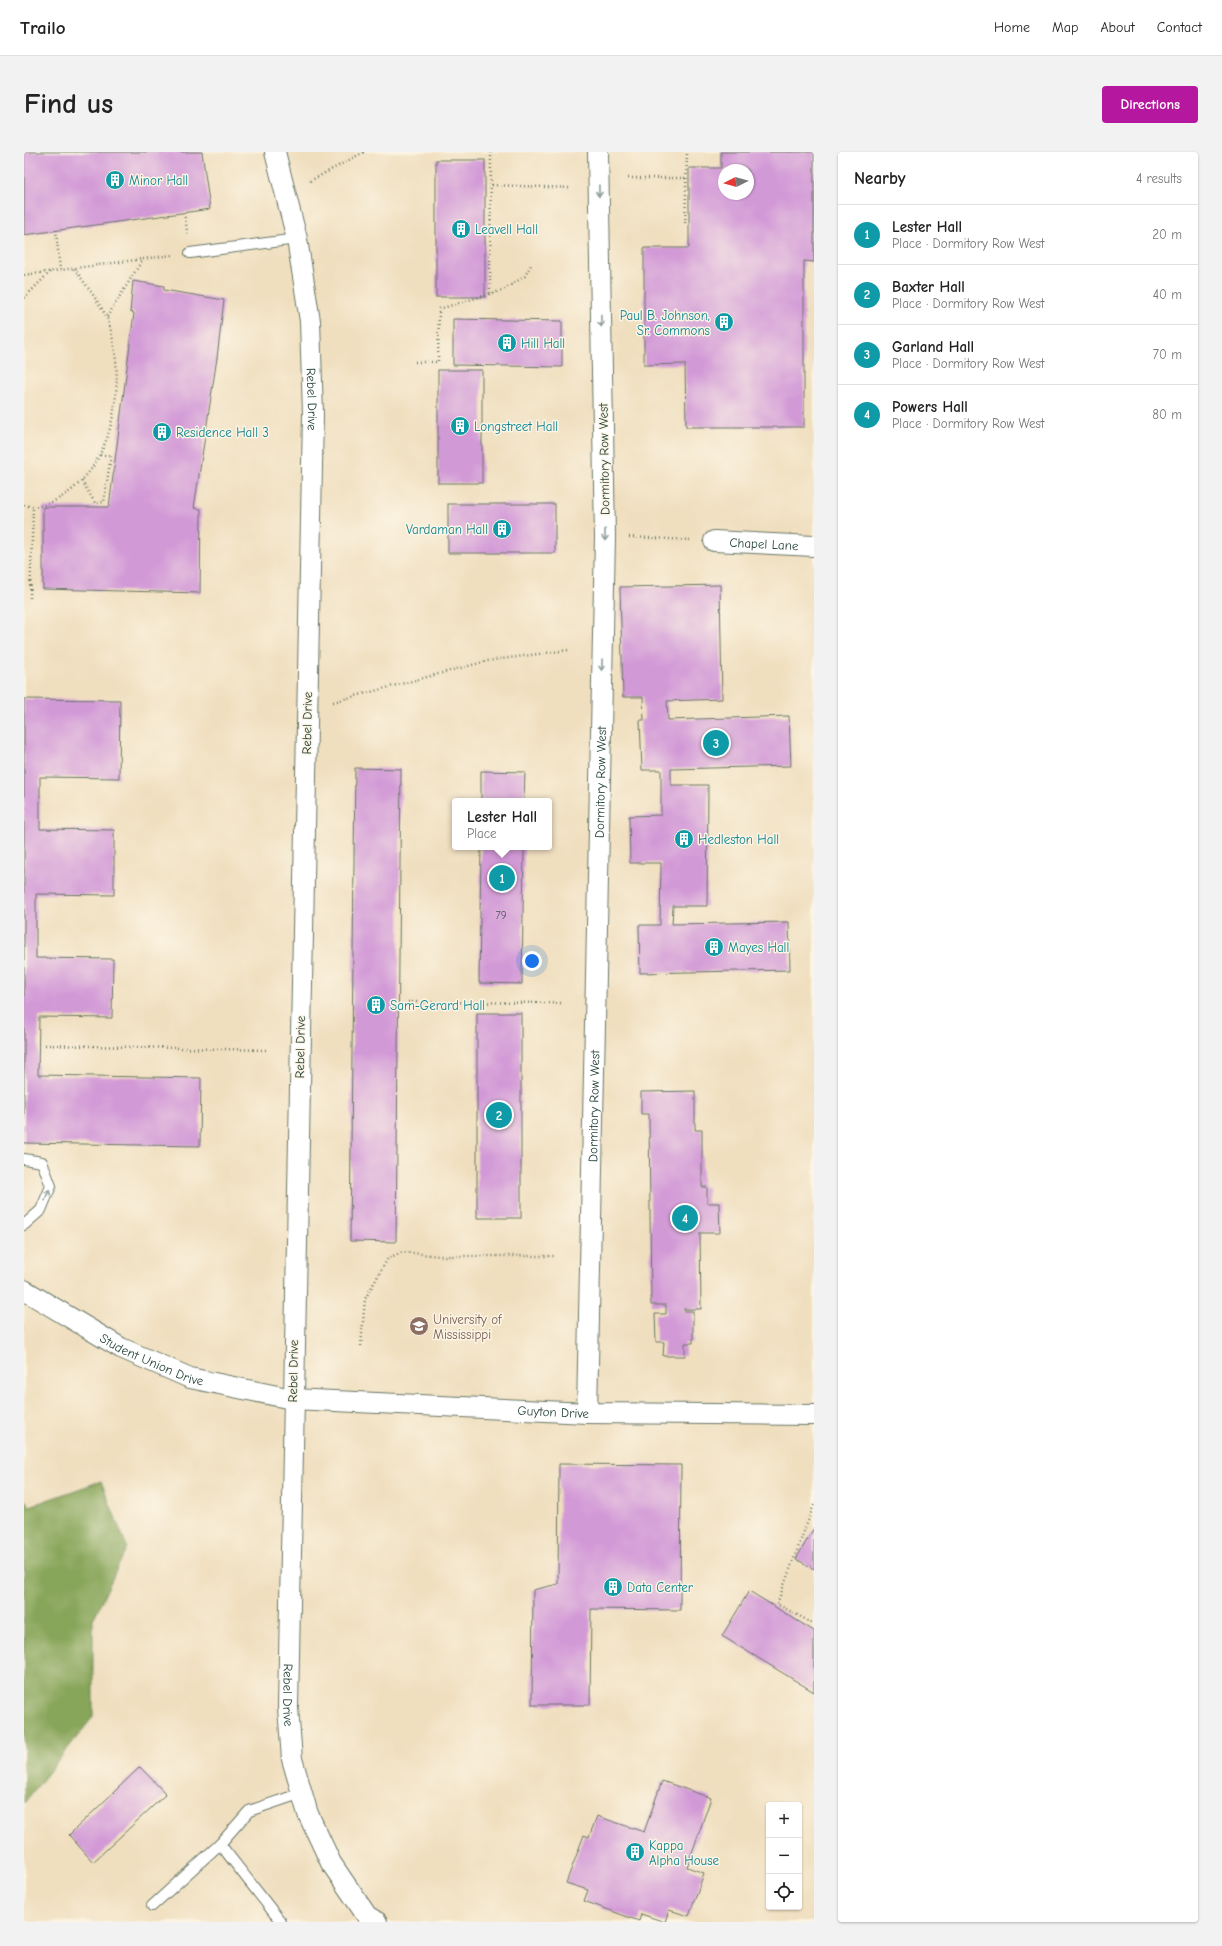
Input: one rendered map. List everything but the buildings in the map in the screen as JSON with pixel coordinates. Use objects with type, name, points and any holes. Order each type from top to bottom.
[{"type":"street","name":"Rebel Drive","points":[[275,152],[297,239],[310,321],[313,414],[292,1399],[288,1708],[292,1759],[308,1814],[331,1863],[368,1920]]},
{"type":"street","name":"Dormitory Row West","points":[[587,1413],[605,537],[598,152]]},
{"type":"street","name":"Chapel Lane","points":[[714,541],[814,546]]},
{"type":"street","name":"Student Union Drive","points":[[24,1290],[121,1348],[190,1378],[292,1399]]},
{"type":"street","name":"Guyton Drive","points":[[292,1399],[587,1413],[814,1415]]},
{"type":"lane","points":[[190,252],[297,239]]},
{"type":"lane","points":[[24,1159],[42,1162],[51,1186],[41,1210],[24,1225]]},
{"type":"lane","points":[[152,1906],[220,1844],[249,1811],[302,1793]]},
{"type":"lane","points":[[220,1844],[281,1922]]},
{"type":"path","points":[[310,181],[364,152]]},
{"type":"path","points":[[490,294],[492,185],[491,152]]},
{"type":"path","points":[[685,227],[687,152]]},
{"type":"path","points":[[628,178],[686,178]]},
{"type":"path","points":[[492,185],[571,188]]},
{"type":"path","points":[[56,230],[60,270]]},
{"type":"path","points":[[24,275],[190,252]]},
{"type":"path","points":[[107,317],[143,259]]},
{"type":"path","points":[[415,362],[438,362],[439,309],[503,290],[525,276],[531,265]]},
{"type":"path","points":[[24,504],[33,508],[52,502],[70,492],[82,481],[100,455],[107,438],[116,398],[116,360],[107,317],[74,268]]},
{"type":"path","points":[[24,298],[50,271]]},
{"type":"path","points":[[82,481],[94,503],[104,502],[111,456],[100,455]]},
{"type":"path","points":[[30,598],[33,508]]},
{"type":"path","points":[[628,537],[714,541]]},
{"type":"path","points":[[333,702],[487,661],[568,650]]},
{"type":"path","points":[[408,1002],[561,1004]]},
{"type":"path","points":[[45,1045],[266,1050]]},
{"type":"path","points":[[361,1346],[365,1299],[388,1258],[403,1252],[439,1256],[556,1256]]},
{"type":"path","points":[[814,1505],[777,1604],[814,1624]]},
{"type":"green space","points":[[101,1481],[127,1547],[93,1620],[93,1717],[24,1803],[24,1499],[30,1506]]},
{"type":"place","name":"Minor Hall","points":[[115,180]]},
{"type":"place","name":"Leavell Hall","points":[[461,229]]},
{"type":"place","name":"Paul B. Johnson, Sr. Commons","points":[[724,322]]},
{"type":"place","name":"Hill Hall","points":[[507,343]]},
{"type":"place","name":"Longstreet Hall","points":[[460,426]]},
{"type":"place","name":"Residence Hall 3","points":[[162,432]]},
{"type":"place","name":"Vardaman Hall","points":[[502,529]]},
{"type":"place","name":"Garland Hall","points":[[716,743]]},
{"type":"place","name":"Hedleston Hall","points":[[684,839]]},
{"type":"place","name":"Lester Hall","points":[[502,878]]},
{"type":"place","name":"Mayes Hall","points":[[714,947]]},
{"type":"place","name":"Sam-Gerard Hall","points":[[376,1005]]},
{"type":"place","name":"Baxter Hall","points":[[499,1115]]},
{"type":"place","name":"Powers Hall","points":[[685,1218]]},
{"type":"place","name":"University of Mississippi","points":[[419,1326]]},
{"type":"place","name":"Data Center","points":[[613,1587]]},
{"type":"place","name":"Kappa Alpha House","points":[[635,1852]]}]
